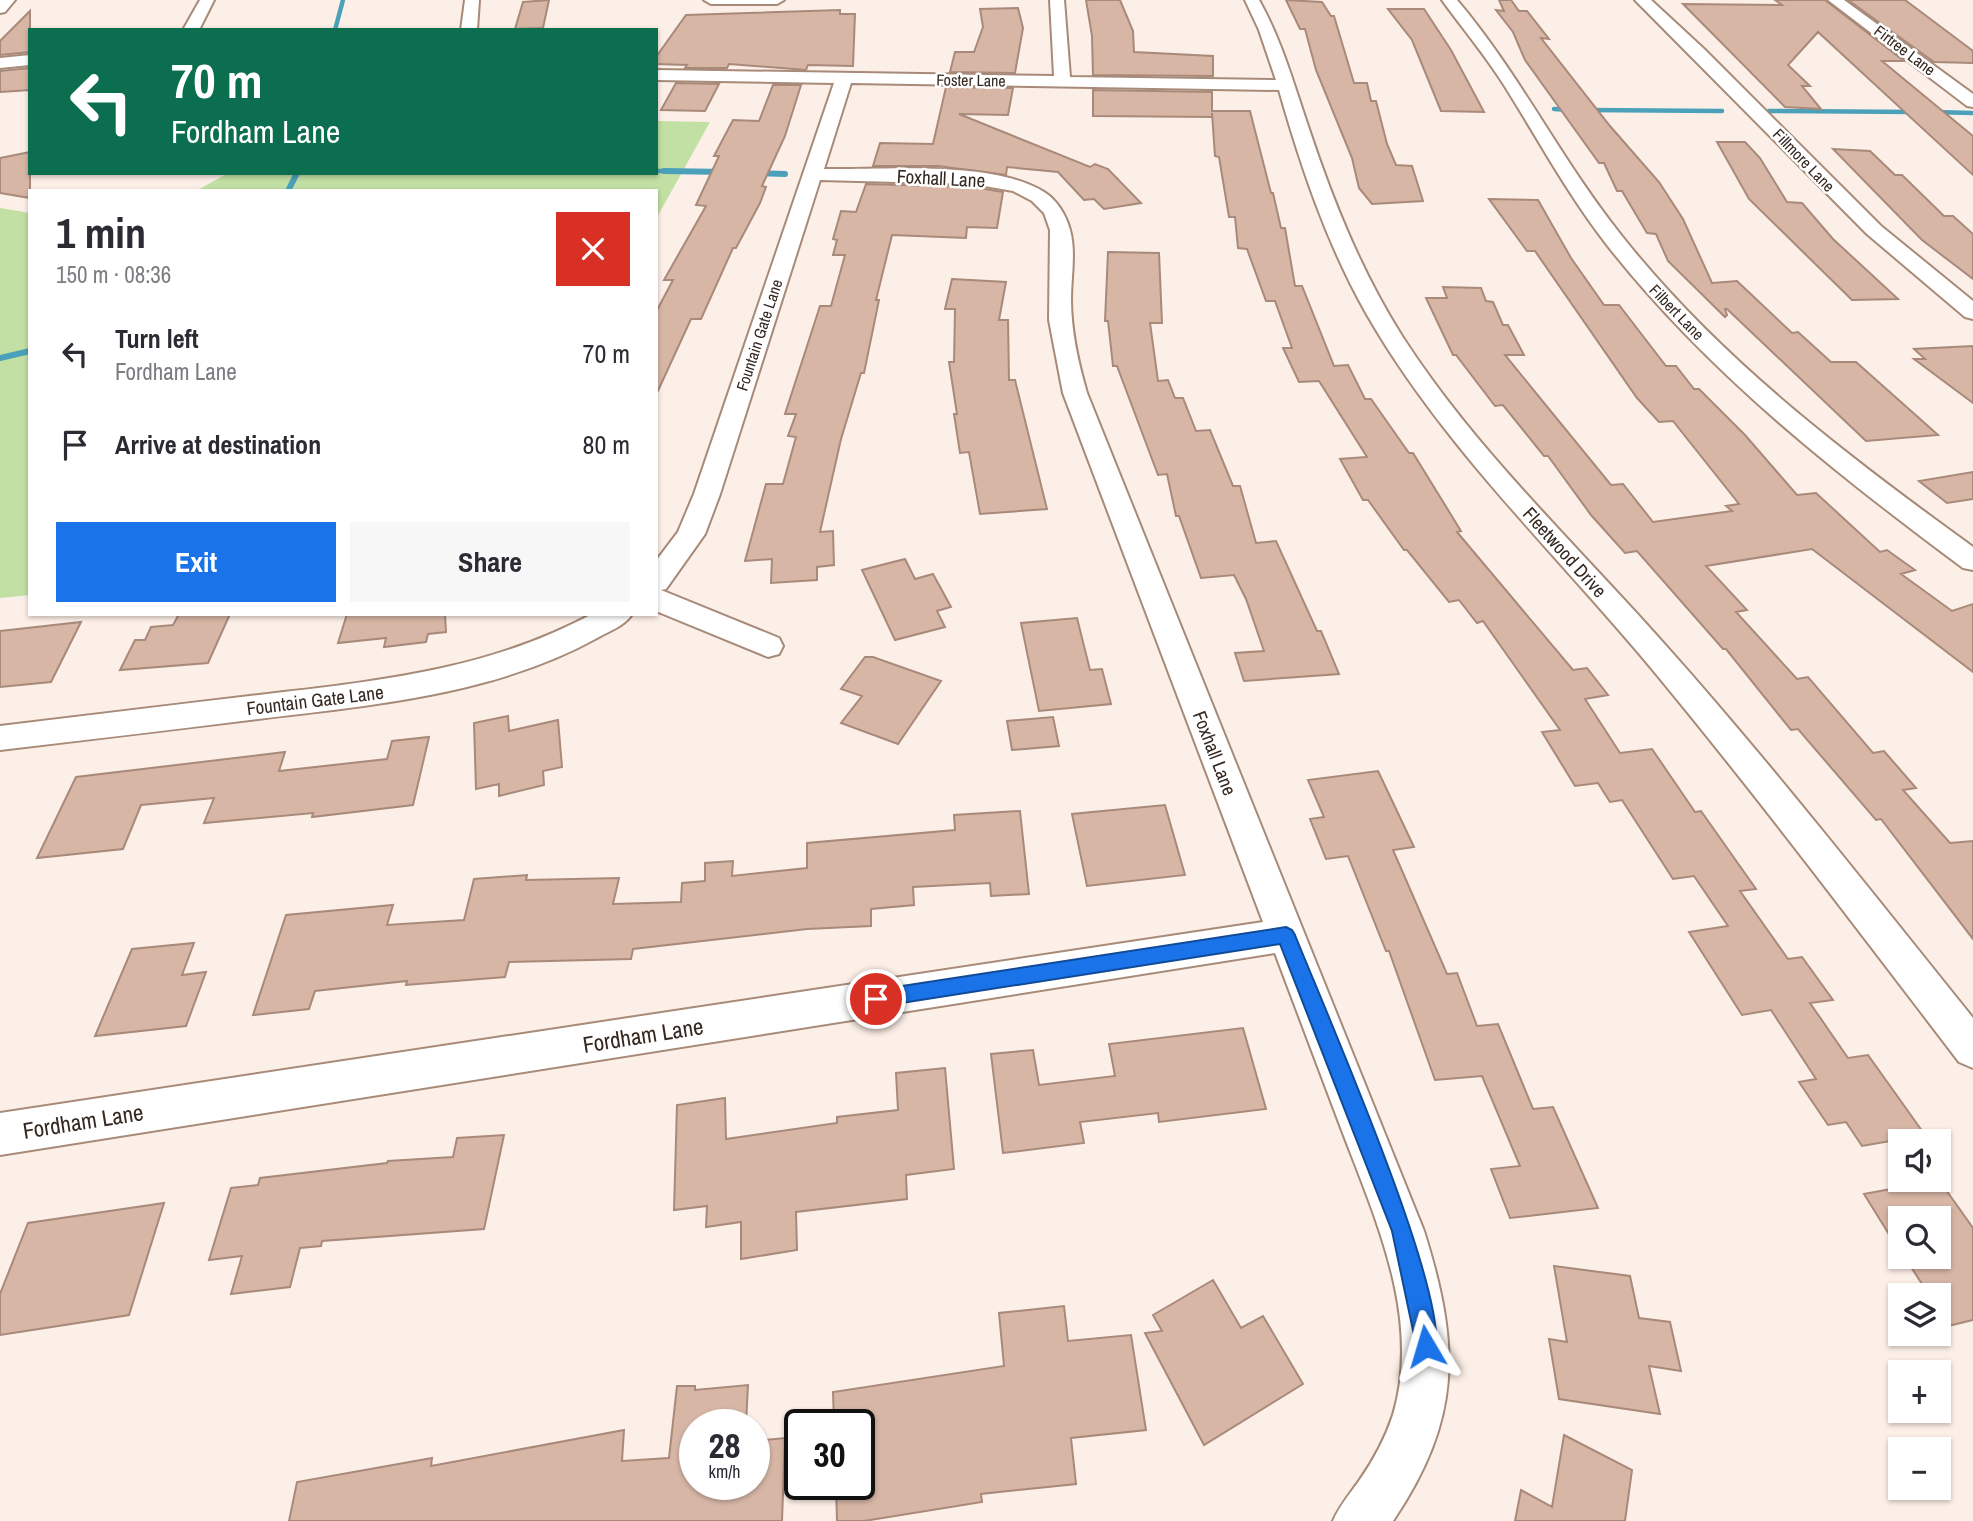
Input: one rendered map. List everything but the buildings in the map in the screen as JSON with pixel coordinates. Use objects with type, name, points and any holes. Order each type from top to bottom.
[{"type":"street","points":[[0,9],[8,0]]},
{"type":"street","points":[[192,28],[207,0]]},
{"type":"street","points":[[469,28],[472,0]]},
{"type":"street","points":[[711,0],[777,0]]},
{"type":"street","points":[[1056,0],[1060,21],[1062,82]]},
{"type":"street","name":"Fleetwood Drive","points":[[1252,0],[1267,30],[1324,204],[1342,247],[1377,313],[1423,382],[1509,489],[1713,721],[1973,1049]]},
{"type":"street","name":"Filbert Lane","points":[[1449,0],[1476,34],[1606,229],[1669,304],[1717,353],[1782,411],[1863,478],[1973,561]]},
{"type":"street","name":"Fillmore Lane","points":[[1642,0],[1698,52],[1874,230],[1973,312]]},
{"type":"street","name":"Firtree Lane","points":[[1835,0],[1973,102]]},
{"type":"street","points":[[0,63],[28,60]]},
{"type":"street","name":"Foster Lane","points":[[658,75],[1285,85]]},
{"type":"street","name":"Fountain Gate Lane","points":[[658,579],[691,534],[707,494],[844,78]]},
{"type":"street","name":"Foxhall Lane","points":[[812,174],[985,179],[1023,189],[1040,198],[1052,209],[1061,234],[1062,332],[1075,393],[1402,1231],[1422,1310],[1426,1346],[1419,1403],[1408,1444],[1373,1507],[1359,1521]]},
{"type":"street","points":[[658,600],[768,646]]},
{"type":"street","name":"Fountain Gate Lane","points":[[0,738],[345,697],[447,682],[534,655],[613,616]]},
{"type":"street","name":"Fordham Lane","points":[[0,1134],[1286,935]]},
{"type":"green space","points":[[658,121],[710,122],[658,215],[658,189],[200,189],[224,175],[658,175]]},
{"type":"green space","points":[[0,208],[28,213],[28,595],[0,598]]},
{"type":"waterway","points":[[336,28],[343,0]]},
{"type":"waterway","points":[[1554,109],[1571,110]]},
{"type":"waterway","points":[[1587,110],[1722,111]]},
{"type":"waterway","points":[[1769,111],[1916,112]]},
{"type":"waterway","points":[[1934,112],[1972,113]]},
{"type":"waterway","points":[[658,171],[725,172],[664,171]]},
{"type":"waterway","points":[[757,173],[785,174]]},
{"type":"waterway","points":[[289,189],[296,175]]},
{"type":"waterway","points":[[0,358],[28,351]]},
{"type":"route","points":[[876,999],[1286,935],[1402,1231],[1422,1310],[1426,1346]]}]
